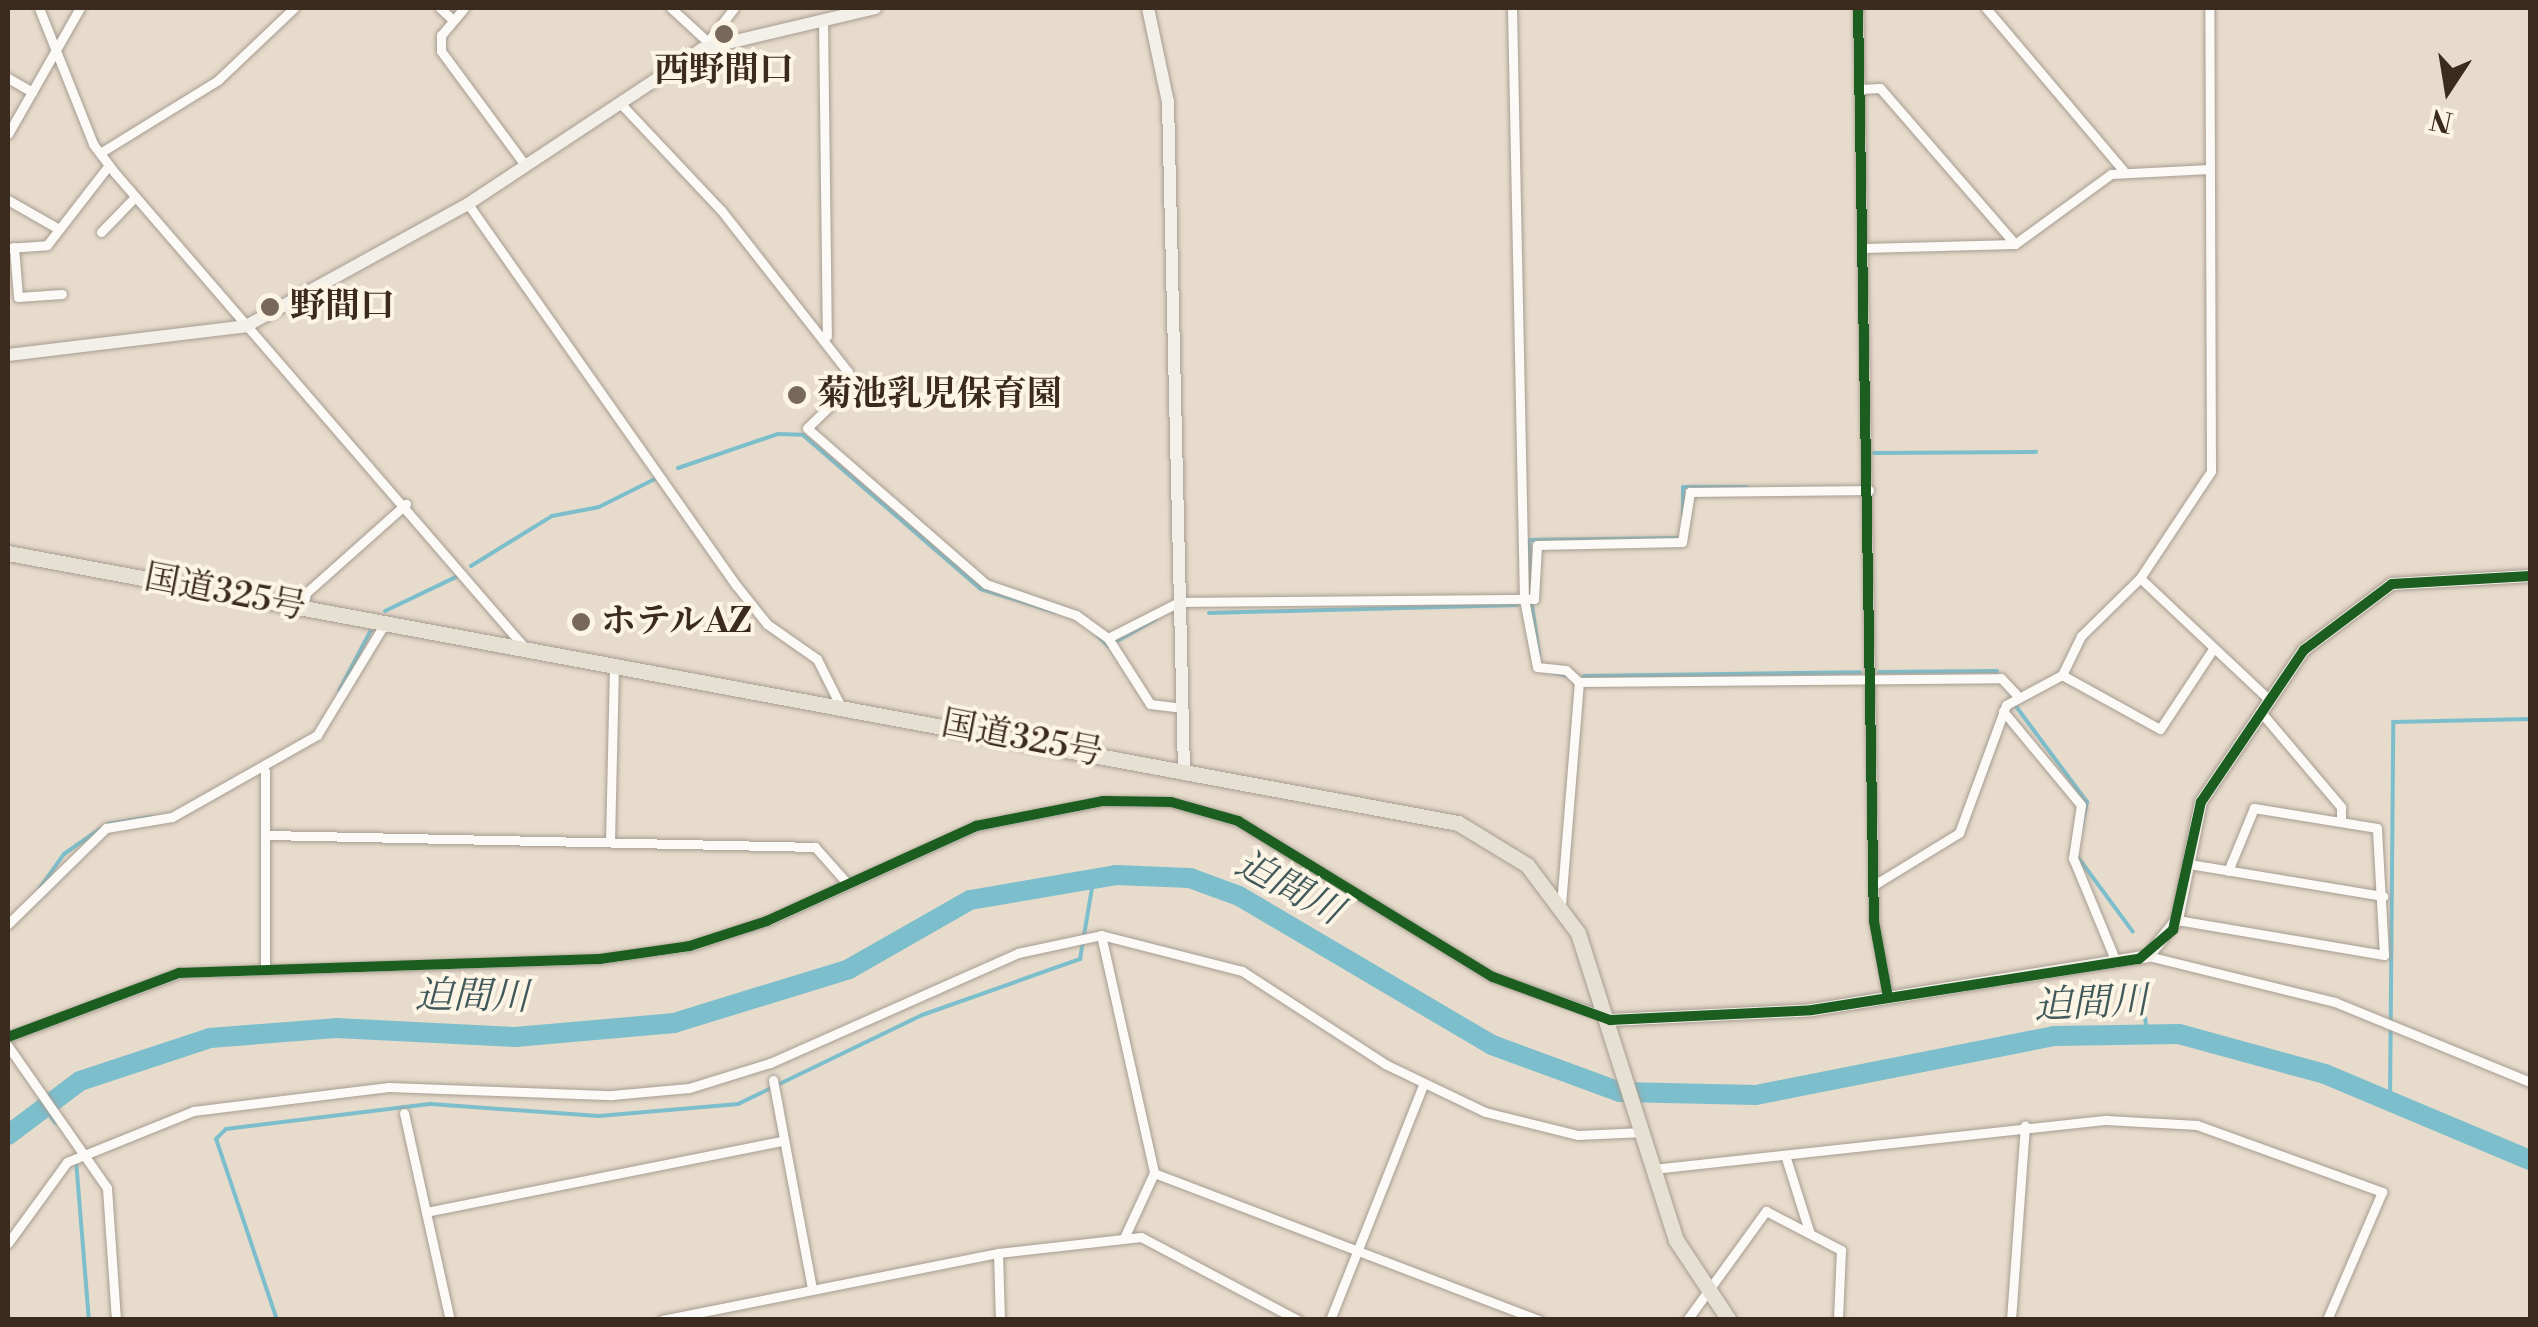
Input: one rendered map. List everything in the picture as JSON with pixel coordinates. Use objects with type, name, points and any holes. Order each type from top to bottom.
[{"type":"highway","name":"国道325号","points":[[8,553],[1440,816],[1512,854],[1561,905],[1610,1020],[1653,1168],[1706,1298],[1729,1320]]},
{"type":"street","points":[[39,8],[54,54],[109,165],[246,326],[406,504],[526,648]]},
{"type":"street","points":[[8,134],[80,8]]},
{"type":"street","points":[[100,153],[218,80],[294,8]]},
{"type":"street","points":[[440,8],[453,20]]},
{"type":"street","points":[[464,8],[440,35],[447,65],[525,165]]},
{"type":"street","points":[[671,8],[705,45]]},
{"type":"street","points":[[8,355],[246,326],[468,204],[705,45],[734,8]]},
{"type":"street","points":[[705,45],[823,16],[875,8]]},
{"type":"street","points":[[1148,8],[1168,102],[1184,769]]},
{"type":"street","points":[[1512,8],[1524,599],[1537,668],[1566,670],[1579,682],[2000,678],[2016,694]]},
{"type":"street","points":[[1858,8],[1874,885],[1888,997]]},
{"type":"street","points":[[1986,8],[2123,170]]},
{"type":"street","points":[[1874,885],[1959,833],[2003,711],[2016,694],[2062,675],[2081,636],[2140,578],[2211,471],[2209,8]]},
{"type":"street","points":[[823,16],[826,336],[848,380],[807,428],[994,590],[1076,614],[1108,638],[1150,704],[1181,708]]},
{"type":"street","points":[[8,78],[32,92]]},
{"type":"street","points":[[1860,88],[1880,88],[2015,244]]},
{"type":"street","points":[[620,103],[721,210],[803,321],[826,336]]},
{"type":"street","points":[[62,294],[18,296],[11,247],[47,245],[56,228],[109,165]]},
{"type":"street","points":[[1864,248],[2015,244],[2123,170],[2210,169]]},
{"type":"street","points":[[101,232],[135,198]]},
{"type":"street","points":[[8,200],[56,228]]},
{"type":"street","points":[[468,204],[736,584],[767,624],[817,659],[840,706]]},
{"type":"street","points":[[1108,638],[1178,602],[1524,599],[1536,596],[1537,545],[1682,542],[1690,492],[1869,490]]},
{"type":"street","points":[[303,608],[306,593],[406,504]]},
{"type":"street","points":[[2148,956],[2177,920],[2201,802],[2260,712],[2265,696],[2304,650],[2382,589],[2426,578],[2530,576]]},
{"type":"street","points":[[2140,578],[2265,696]]},
{"type":"street","points":[[8,924],[106,828],[163,820],[265,771],[329,722],[385,623]]},
{"type":"street","points":[[2062,675],[2160,729],[2214,649]]},
{"type":"street","points":[[610,842],[614,664]]},
{"type":"street","points":[[1561,905],[1579,682]]},
{"type":"street","points":[[2003,711],[2082,805],[2072,858],[2116,962]]},
{"type":"street","points":[[2260,712],[2341,807],[2341,822]]},
{"type":"street","points":[[264,966],[265,771]]},
{"type":"street","points":[[8,1037],[145,981],[264,966],[639,955],[744,931],[1008,816],[1104,801],[1187,804],[1264,834],[1493,977],[1610,1020],[1672,1010],[1786,1013],[2148,956],[2335,1002],[2530,1082]]},
{"type":"street","points":[[2177,920],[2384,956],[2382,833],[2254,808],[2228,871]]},
{"type":"street","points":[[267,835],[815,847],[846,884]]},
{"type":"street","points":[[2188,864],[2383,896]]},
{"type":"street","points":[[1102,936],[1154,1173],[1124,1238]]},
{"type":"street","points":[[8,1243],[66,1162],[193,1110],[329,1090],[690,1088],[770,1063],[1005,957],[1102,936],[1242,971],[1422,1085],[1519,1124],[1642,1128]]},
{"type":"street","points":[[8,1046],[88,1152],[107,1188],[116,1320]]},
{"type":"street","points":[[772,1080],[812,1290]]},
{"type":"street","points":[[1330,1320],[1422,1085]]},
{"type":"street","points":[[404,1112],[450,1320]]},
{"type":"street","points":[[1653,1168],[1786,1158],[2025,1126],[2197,1125],[2382,1192],[2327,1320]]},
{"type":"street","points":[[2011,1320],[2025,1126]]},
{"type":"street","points":[[426,1212],[782,1140]]},
{"type":"street","points":[[1786,1158],[1809,1231]]},
{"type":"street","points":[[1154,1173],[1538,1320]]},
{"type":"street","points":[[1687,1320],[1706,1298],[1760,1210],[1809,1231],[1840,1250],[1838,1320]]},
{"type":"street","points":[[662,1320],[998,1252],[1141,1237],[1232,1277],[1298,1320]]},
{"type":"street","points":[[998,1252],[1000,1320]]},
{"type":"street","points":[[729,1306],[732,1320]]},
{"type":"waterway","points":[[678,468],[778,434],[803,435],[981,589],[1055,612]]},
{"type":"waterway","points":[[1874,453],[2036,452]]},
{"type":"waterway","points":[[471,566],[552,516],[599,507],[655,479]]},
{"type":"waterway","points":[[1683,515],[1683,487],[1746,487]]},
{"type":"waterway","points":[[1531,585],[1529,540],[1680,538]]},
{"type":"waterway","points":[[385,611],[456,577]]},
{"type":"waterway","points":[[1209,613],[1517,605]]},
{"type":"waterway","points":[[1532,605],[1539,655]]},
{"type":"waterway","points":[[1117,641],[1156,619]]},
{"type":"waterway","points":[[339,691],[371,630]]},
{"type":"waterway","points":[[1098,636],[1108,646]]},
{"type":"waterway","points":[[1541,669],[1568,676]]},
{"type":"waterway","points":[[1879,672],[1997,671]]},
{"type":"waterway","points":[[1584,676],[1860,672]]},
{"type":"waterway","points":[[2015,705],[2087,802],[2081,828]]},
{"type":"waterway","points":[[2390,1101],[2393,722],[2530,719]]},
{"type":"waterway","points":[[108,824],[151,817]]},
{"type":"waterway","points":[[40,888],[64,854],[100,829]]},
{"type":"waterway","points":[[2077,856],[2133,932]]},
{"type":"waterway","name":"迫間川","points":[[8,1135],[80,1081],[210,1038],[336,1028],[515,1037],[674,1023],[849,969],[970,900],[1116,875],[1190,878],[1239,896],[1492,1045],[1620,1092],[1756,1095],[2054,1036],[2179,1034],[2325,1074],[2530,1160]]},
{"type":"waterway","points":[[277,1320],[216,1139],[226,1129],[431,1104],[599,1116],[738,1104],[922,1015],[1080,959],[1094,876]]},
{"type":"waterway","points":[[2140,982],[2147,1032]]},
{"type":"waterway","points":[[42,1106],[56,1123]]},
{"type":"waterway","points":[[76,1160],[89,1320]]},
{"type":"cycle path","points":[[1858,8],[1874,921],[1888,997]]},
{"type":"cycle path","points":[[8,1037],[179,973],[600,959],[690,946],[767,921],[976,826],[1103,801],[1171,802],[1238,821],[1493,977],[1610,1020],[1812,1010],[2139,959],[2173,930],[2201,802],[2304,650],[2392,584],[2530,576]]},
{"type":"place","name":"西野間口","points":[[724,34]]},
{"type":"place","name":"野間口","points":[[270,307]]},
{"type":"place","name":"菊池乳児保育園","points":[[797,395]]},
{"type":"place","name":"ホテルAZ","points":[[581,622]]}]
